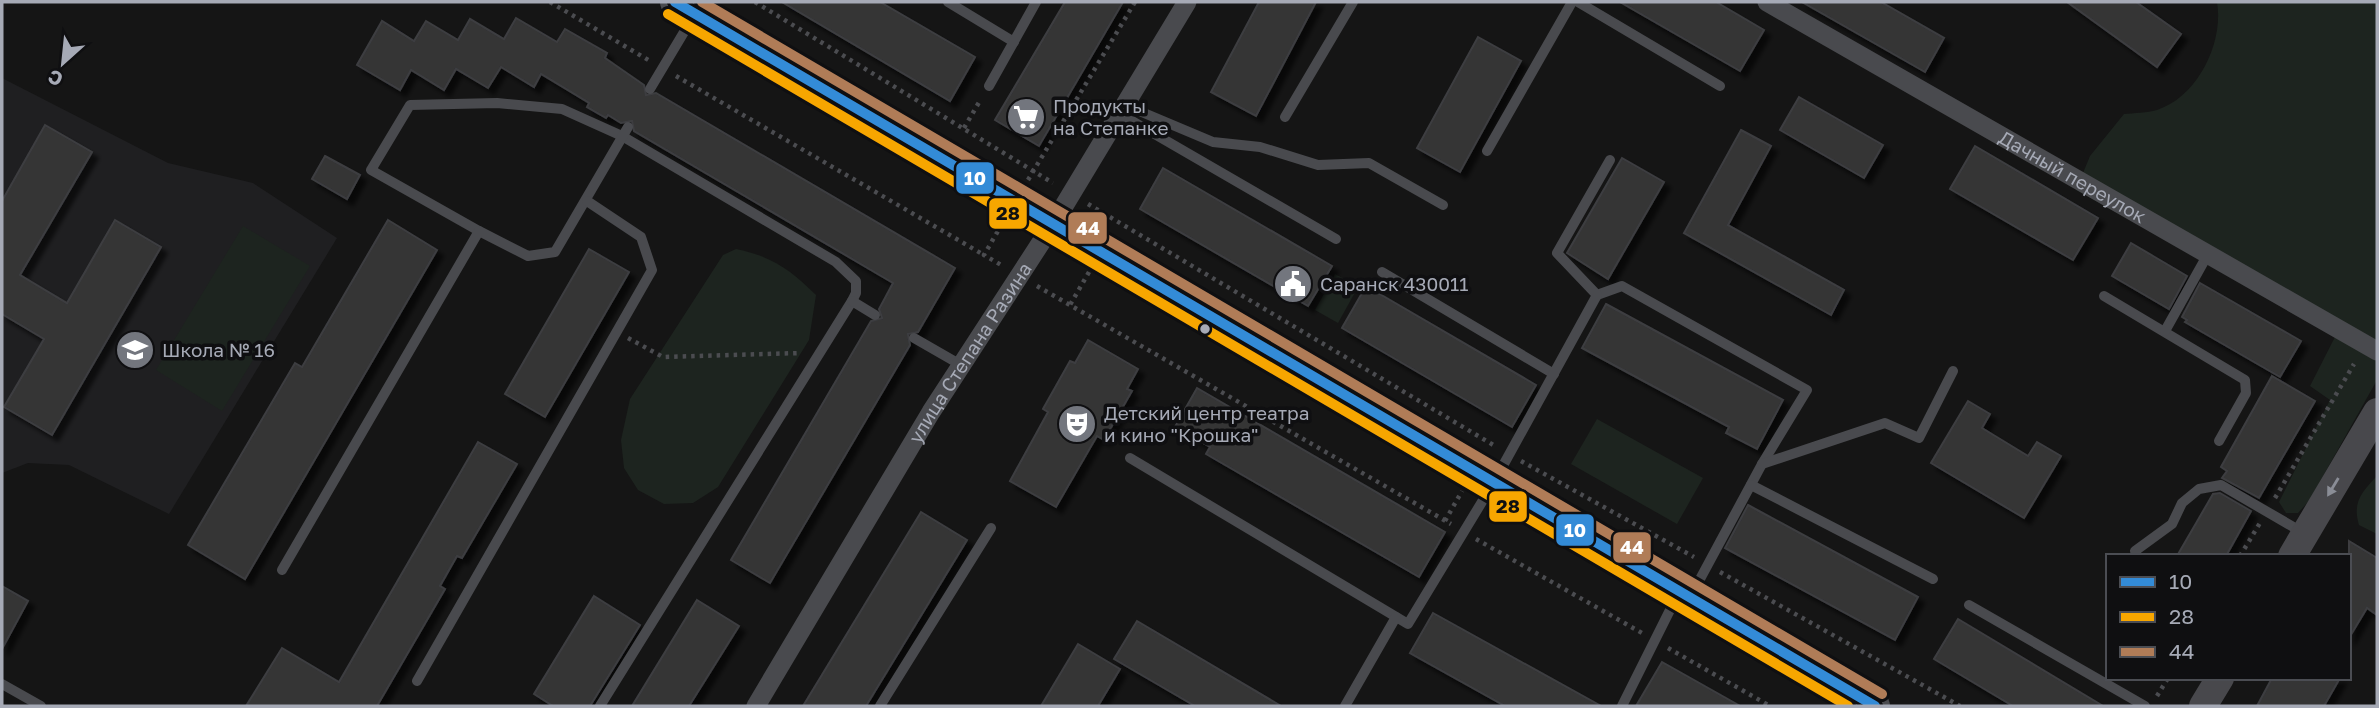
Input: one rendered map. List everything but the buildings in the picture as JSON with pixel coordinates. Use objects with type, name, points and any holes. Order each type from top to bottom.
[{"type":"main road","points":[[691,7],[1054,224],[1875,706]]},
{"type":"main road","points":[[2299,545],[2377,412]]},
{"type":"main road","points":[[2203,706],[2219,680]]},
{"type":"street","name":"улица Степана Разина","points":[[756,706],[961,365],[1054,224],[1187,2]]},
{"type":"street","name":"Дачный переулок","points":[[1767,2],[2377,351]]},
{"type":"lane","points":[[948,2],[1014,42]]},
{"type":"lane","points":[[989,86],[1037,2]]},
{"type":"lane","points":[[1285,117],[1353,2]]},
{"type":"lane","points":[[1487,151],[1572,2]]},
{"type":"lane","points":[[1578,2],[1720,86]]},
{"type":"lane","points":[[650,89],[691,7]]},
{"type":"lane","points":[[600,706],[852,301],[857,287],[848,271],[625,132],[562,110],[497,103],[410,105],[371,170],[528,256],[555,252],[625,132]]},
{"type":"lane","points":[[1122,110],[1213,142],[1260,147],[1318,165],[1369,163],[1443,205]]},
{"type":"lane","points":[[1122,110],[1336,239]]},
{"type":"lane","points":[[1597,295],[1557,253],[1610,160]]},
{"type":"lane","points":[[417,681],[652,270],[641,237],[587,201]]},
{"type":"lane","points":[[282,570],[479,231]]},
{"type":"lane","points":[[2165,331],[2208,254]]},
{"type":"lane","points":[[1382,272],[1554,374]]},
{"type":"lane","points":[[1130,458],[1408,624],[1494,482],[1597,295],[1622,286],[1807,390],[1762,464],[1707,564],[1655,640],[1622,706]]},
{"type":"lane","points":[[2104,296],[2245,380],[2245,393],[2219,441]]},
{"type":"lane","points":[[852,301],[875,315]]},
{"type":"lane","points":[[915,338],[961,365]]},
{"type":"lane","points":[[1762,464],[1885,423],[1919,438],[1952,371]]},
{"type":"lane","points":[[1751,485],[1933,579]]},
{"type":"lane","points":[[2135,551],[2172,524],[2182,503],[2199,489],[2221,485],[2267,512],[2299,545]]},
{"type":"lane","points":[[880,706],[991,528]]},
{"type":"lane","points":[[1969,605],[2145,706]]},
{"type":"lane","points":[[1345,706],[1396,617]]},
{"type":"lane","points":[[2,684],[41,706]]},
{"type":"path","points":[[550,2],[984,255]]},
{"type":"path","points":[[755,2],[1118,223],[1510,454],[1960,706]]},
{"type":"path","points":[[1034,171],[1135,2]]},
{"type":"path","points":[[964,128],[989,86]]},
{"type":"path","points":[[1118,223],[1070,305],[1770,706]]},
{"type":"path","points":[[616,332],[663,356],[819,353]]},
{"type":"path","points":[[2242,554],[2354,364]]},
{"type":"path","points":[[2151,706],[2167,680]]},
{"type":"shaded area","points":[[2217,2],[2377,2],[2377,380],[2309,501],[2298,513],[2286,513],[2279,502],[2330,400],[2310,386],[2336,335],[2076,190],[2090,156],[2124,114],[2157,110],[2172,103],[2196,81],[2212,50],[2218,18]]},
{"type":"shaded area","name":"Школа № 16","points":[[2,78],[168,163],[253,183],[337,238],[169,514],[69,465],[28,463],[2,473]]},
{"type":"shaded area","points":[[243,226],[310,266],[222,411],[156,370]]},
{"type":"shaded area","points":[[736,249],[780,265],[816,295],[809,340],[718,487],[693,503],[664,504],[638,490],[624,468],[621,440],[630,399],[723,255]]},
{"type":"shaded area","points":[[1335,274],[1358,287],[1338,323],[1315,310]]},
{"type":"shaded area","points":[[1597,419],[1703,478],[1677,524],[1571,464]]},
{"type":"shaded area","points":[[2377,476],[2377,534],[2359,525],[2357,510],[2363,492]]},
{"type":"transit line","name":"10","points":[[675,2],[1875,706]]},
{"type":"transit line","name":"44","points":[[702,2],[1882,694]]},
{"type":"transit line","name":"28","points":[[668,14],[1848,706]]},
{"type":"place","name":"Продукты на Степанке","points":[[1026,117]]},
{"type":"place","name":"Саранск 430011","points":[[1293,284]]},
{"type":"place","name":"Школа № 16","points":[[135,350]]},
{"type":"place","name":"Детский центр театра и кино \"Крошка\"","points":[[1077,424]]}]
